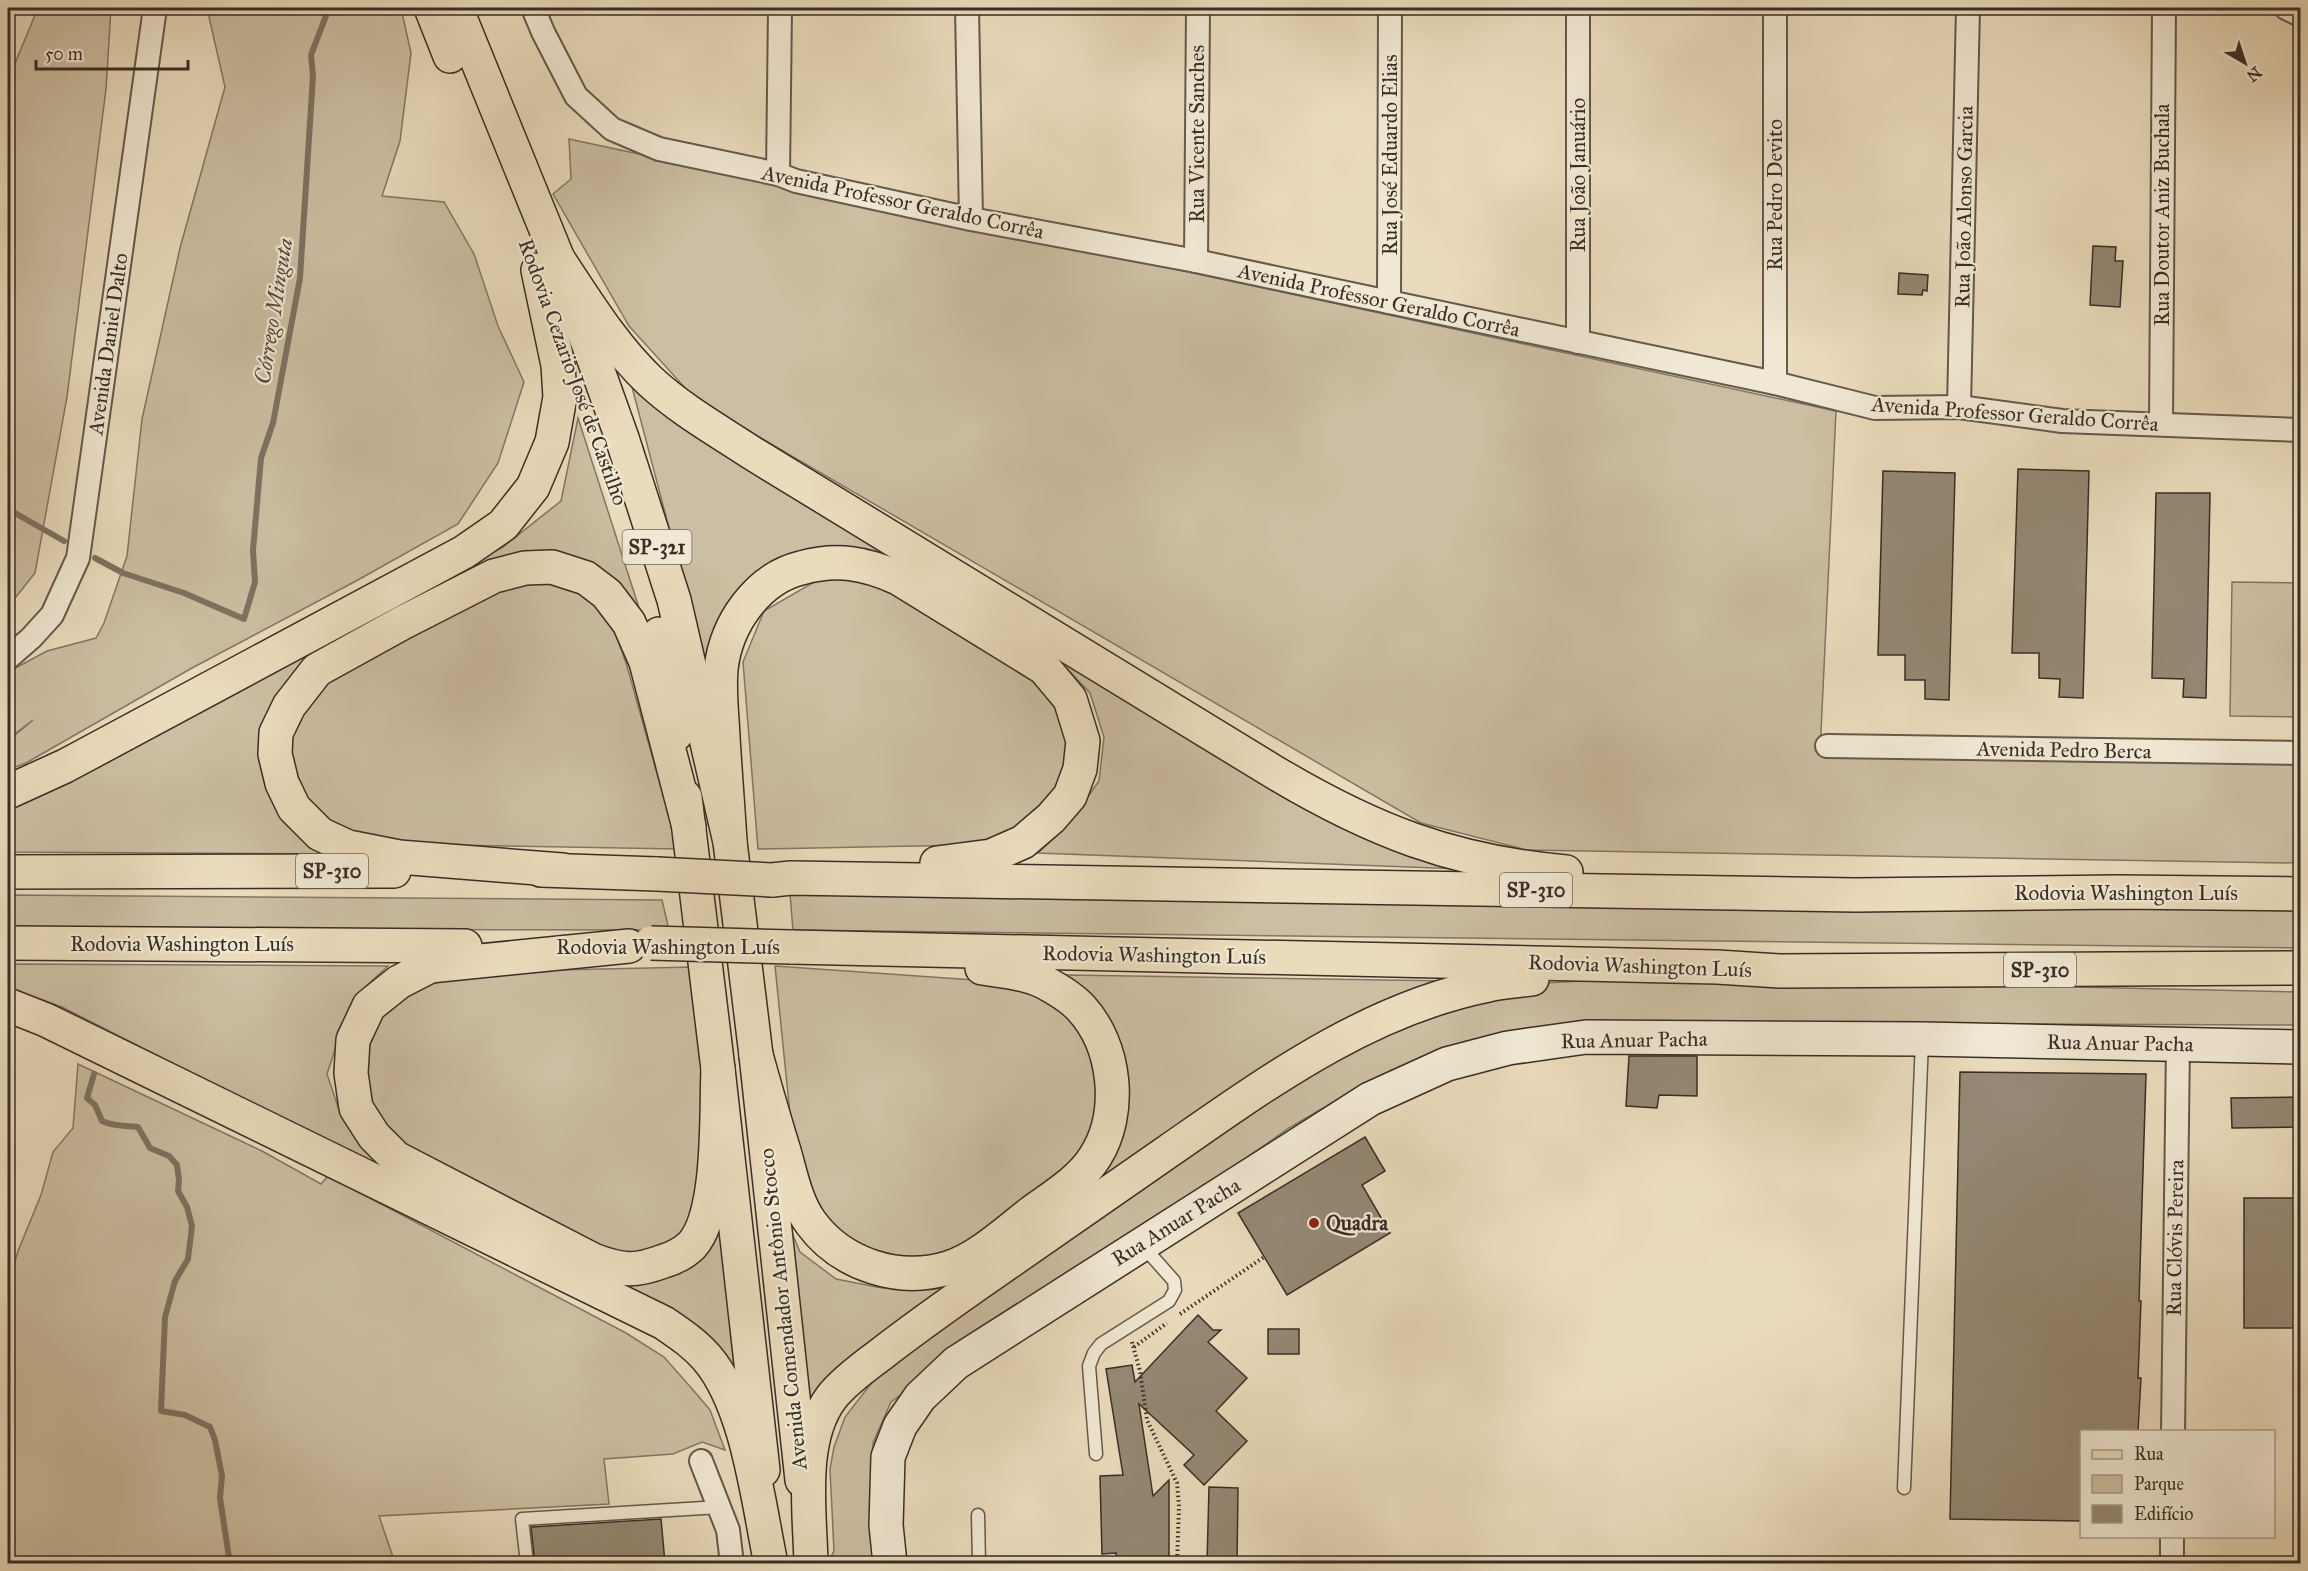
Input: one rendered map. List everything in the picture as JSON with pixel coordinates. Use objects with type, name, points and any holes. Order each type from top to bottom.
[{"type":"main road","name":"Rodovia Cezario José de Castilho","points":[[431,8],[548,265],[622,438],[674,600],[730,842],[756,1055]]},
{"type":"main road","name":"Rodovia Cezario José de Castilho","points":[[456,8],[548,265],[630,528],[657,624],[671,693],[718,1069]]},
{"type":"main road","points":[[8,792],[65,766],[454,558],[503,525],[533,487],[552,442],[560,397],[548,265]]},
{"type":"main road","points":[[548,265],[649,380],[682,407],[752,453],[1316,797],[1373,825],[1420,844],[1470,858],[1509,865],[1855,895]]},
{"type":"main road","points":[[730,842],[721,706],[721,668],[729,636],[741,613],[757,592],[786,572],[831,561],[876,568],[959,614],[1044,668],[1070,699],[1083,741],[1080,769],[1070,796],[1051,818],[1023,842],[991,856],[929,864],[866,867],[782,879]]},
{"type":"main road","points":[[562,870],[399,857],[348,847],[320,834],[294,808],[282,783],[275,754],[276,733],[289,705],[317,670],[402,623],[494,576],[525,568],[552,567],[586,578],[607,594],[629,623],[646,662],[689,827]]},
{"type":"main road","name":"Rodovia Washington Luís","points":[[8,872],[562,870],[782,879],[1855,895],[2118,892],[2301,894]]},
{"type":"main road","points":[[2118,892],[2157,881],[2301,875]]},
{"type":"main road","name":"Rodovia Washington Luís","points":[[8,943],[791,947],[1705,966],[1780,971],[2301,968]]},
{"type":"main road","points":[[640,945],[430,966],[399,982],[369,1006],[353,1040],[351,1073],[356,1108],[374,1136],[396,1158],[593,1260],[616,1268],[644,1269],[674,1258],[692,1244],[705,1224],[713,1192],[718,1069]]},
{"type":"main road","points":[[756,1055],[796,1194],[810,1222],[831,1245],[856,1260],[885,1271],[918,1274],[949,1267],[978,1252],[1076,1180],[1095,1157],[1105,1136],[1111,1110],[1112,1084],[1108,1061],[1101,1042],[1081,1008],[1043,982],[1022,974],[853,949]]},
{"type":"main road","points":[[2115,969],[2301,985]]},
{"type":"main road","points":[[811,1563],[810,1464],[815,1429],[831,1397],[867,1365],[920,1324],[1266,1083],[1310,1056],[1375,1023],[1444,996],[1488,985],[1536,979],[1780,971]]},
{"type":"main road","points":[[8,1005],[46,1020],[654,1318],[687,1339],[707,1359],[724,1382],[736,1407],[772,1563]]},
{"type":"main road","name":"Avenida Comendador Antônio Stocco","points":[[756,1055],[811,1563]]},
{"type":"main road","name":"Avenida Comendador Antônio Stocco","points":[[718,1069],[772,1563]]},
{"type":"street","name":"Avenida Daniel Dalto","points":[[8,658],[52,615],[78,558],[155,8]]},
{"type":"street","name":"Avenida Professor Geraldo Corrêa","points":[[533,8],[543,33],[576,96],[612,129],[659,149],[972,219],[1196,261],[1775,383],[1875,408],[1959,407],[2062,421],[2301,430]]},
{"type":"street","points":[[778,174],[780,8]]},
{"type":"street","points":[[967,8],[972,219]]},
{"type":"street","name":"Rua Vicente Sanches","points":[[1196,261],[1198,8]]},
{"type":"street","name":"Rua José Eduardo Elias","points":[[1389,302],[1390,8]]},
{"type":"street","name":"Rua João Januário","points":[[1578,8],[1578,342]]},
{"type":"street","name":"Rua Pedro Devito","points":[[1775,8],[1775,383]]},
{"type":"street","name":"Rua João Alonso Garcia","points":[[1959,407],[1968,8]]},
{"type":"street","name":"Rua Doutor Aniz Buchala","points":[[2161,423],[2164,8]]},
{"type":"street","points":[[2286,8],[2301,15]]},
{"type":"street","name":"Avenida Pedro Berca","points":[[1827,746],[2301,753]]},
{"type":"street","name":"Rua Anuar Pacha","points":[[890,1563],[886,1525],[888,1457],[900,1426],[920,1397],[956,1364],[1370,1098],[1447,1064],[1508,1048],[1581,1038],[1922,1039],[2301,1047]]},
{"type":"street","name":"Rua Clóvis Pereira","points":[[2173,1430],[2178,1044]]},
{"type":"street","points":[[701,1461],[728,1530],[732,1563]]},
{"type":"street","points":[[2172,1538],[2172,1563]]},
{"type":"lane","points":[[1904,1488],[1922,1039]]},
{"type":"lane","points":[[1096,1454],[1089,1366],[1094,1353],[1101,1344],[1169,1301],[1175,1290],[1174,1281],[1141,1244]]},
{"type":"lane","points":[[527,1563],[522,1519],[720,1507]]},
{"type":"lane","points":[[978,1515],[979,1563]]},
{"type":"path","points":[[1134,1347],[1264,1257]]},
{"type":"path","points":[[1128,1327],[1148,1420],[1177,1484],[1179,1506],[1177,1563]]},
{"type":"green space","points":[[38,8],[111,8],[106,89],[67,397],[35,573],[8,607],[8,80]]},
{"type":"green space","points":[[207,8],[401,8],[411,53],[400,141],[382,196],[444,202],[474,254],[498,326],[524,382],[498,463],[458,524],[192,668],[26,763],[8,770],[8,741],[33,720],[8,739],[8,672],[47,651],[96,638],[104,623],[127,556],[142,419],[180,248],[225,87]]},
{"type":"green space","points":[[569,139],[1836,411],[1820,753],[2300,761],[2300,862],[1527,850],[1421,823],[696,400],[629,326],[553,194],[571,179]]},
{"type":"green space","points":[[632,387],[1461,869],[1038,853],[1069,823],[1099,781],[1104,737],[1090,693],[1056,657],[883,556],[844,546],[799,552],[720,622],[704,661]]},
{"type":"green space","points":[[578,418],[640,611],[593,570],[549,556],[305,665],[268,725],[327,854],[8,852],[8,805],[503,547],[561,501]]},
{"type":"green space","points":[[543,578],[586,589],[612,623],[627,666],[678,849],[387,844],[352,838],[303,801],[286,740],[321,679],[502,582]]},
{"type":"green space","points":[[821,578],[880,578],[1055,686],[1080,732],[1072,781],[1019,835],[967,845],[758,849],[743,662],[764,611]]},
{"type":"green space","points":[[2232,582],[2300,583],[2300,717],[2230,716]]},
{"type":"green space","points":[[790,894],[2300,910],[2300,948],[793,930]]},
{"type":"green space","points":[[8,895],[662,900],[669,930],[8,929]]},
{"type":"green space","points":[[8,964],[388,966],[362,990],[343,1025],[327,1074],[341,1116],[370,1155],[642,1282],[723,1216],[745,1397],[678,1321],[62,1007],[8,988]]},
{"type":"green space","points":[[775,966],[1017,983],[1064,1005],[1091,1041],[1099,1078],[1096,1137],[1063,1179],[973,1244],[926,1265],[871,1256],[833,1235],[807,1197],[793,1144]]},
{"type":"green space","points":[[695,967],[706,1085],[703,1197],[691,1227],[653,1254],[615,1257],[424,1158],[389,1135],[365,1098],[362,1061],[374,1023],[409,992],[466,972]]},
{"type":"green space","points":[[1067,975],[1452,981],[1299,1048],[837,1367],[801,1419],[782,1209],[800,1252],[836,1279],[882,1288],[931,1288],[1098,1173],[1098,1015]]},
{"type":"green space","points":[[1601,980],[1892,983],[2300,992],[2300,1025],[1584,1022],[1520,1029],[1479,1039],[1354,1090],[1289,1128],[1212,1182],[1014,1311],[891,1402],[873,1443],[873,1489],[881,1563],[827,1564],[834,1551],[830,1469],[834,1447],[845,1417],[880,1372],[1344,1050],[1413,1018],[1543,983]]},
{"type":"green space","points":[[78,1064],[262,1151],[321,1184],[328,1176],[626,1333],[664,1357],[694,1391],[710,1410],[725,1450],[702,1442],[673,1454],[604,1459],[609,1504],[379,1516],[395,1563],[8,1563],[9,1283],[18,1251],[41,1195],[53,1152],[73,1128]]},
{"type":"building","points":[[2093,246],[2116,247],[2115,261],[2123,261],[2120,307],[2090,305]]},
{"type":"building","points":[[1899,273],[1928,275],[1927,291],[1923,290],[1922,295],[1898,294]]},
{"type":"building","points":[[2018,469],[2089,471],[2083,698],[2059,697],[2060,679],[2039,678],[2039,653],[2012,653]]},
{"type":"building","points":[[1883,471],[1955,473],[1949,700],[1925,699],[1925,680],[1905,680],[1905,655],[1878,655]]},
{"type":"building","points":[[2156,493],[2210,493],[2206,698],[2183,697],[2184,679],[2152,678]]},
{"type":"building","points":[[1629,1056],[1697,1056],[1697,1096],[1659,1095],[1657,1108],[1626,1106]]},
{"type":"building","points":[[1960,1072],[2146,1074],[2139,1301],[2141,1301],[2138,1378],[2141,1378],[2138,1430],[2080,1430],[2080,1521],[1950,1519]]},
{"type":"building","points":[[2301,1097],[2301,1127],[2232,1128],[2231,1098]]},
{"type":"building","name":"Quadra","points":[[1365,1137],[1385,1171],[1362,1185],[1390,1233],[1287,1295],[1238,1213]]},
{"type":"building","points":[[2244,1198],[2301,1198],[2301,1328],[2244,1328]]},
{"type":"building","points":[[1198,1315],[1213,1330],[1221,1330],[1208,1342],[1247,1378],[1216,1411],[1247,1441],[1204,1485],[1184,1465],[1194,1455],[1139,1404],[1153,1496],[1169,1480],[1169,1563],[1116,1563],[1116,1553],[1102,1554],[1100,1476],[1123,1475],[1106,1369],[1132,1365],[1135,1382]]},
{"type":"building","points":[[1268,1329],[1299,1329],[1299,1354],[1268,1354]]},
{"type":"building","points":[[1209,1487],[1238,1488],[1237,1563],[1207,1563]]},
{"type":"building","points":[[661,1519],[665,1563],[535,1563],[531,1527]]},
{"type":"waterway","name":"Córrego Minguta","points":[[95,558],[123,573],[184,593],[244,619],[255,582],[253,550],[261,458],[273,423],[300,278],[313,76],[311,55],[329,8]]},
{"type":"waterway","points":[[8,509],[64,541]]},
{"type":"waterway","name":"Córrego Minguta","points":[[94,1074],[87,1098],[95,1105],[102,1121],[115,1125],[138,1127],[150,1148],[169,1156],[177,1165],[178,1191],[187,1207],[192,1226],[188,1259],[175,1281],[165,1317],[161,1411],[185,1415],[210,1427],[222,1476],[220,1498],[230,1564]]},
{"type":"place","name":"Quadra","points":[[1314,1223]]}]
